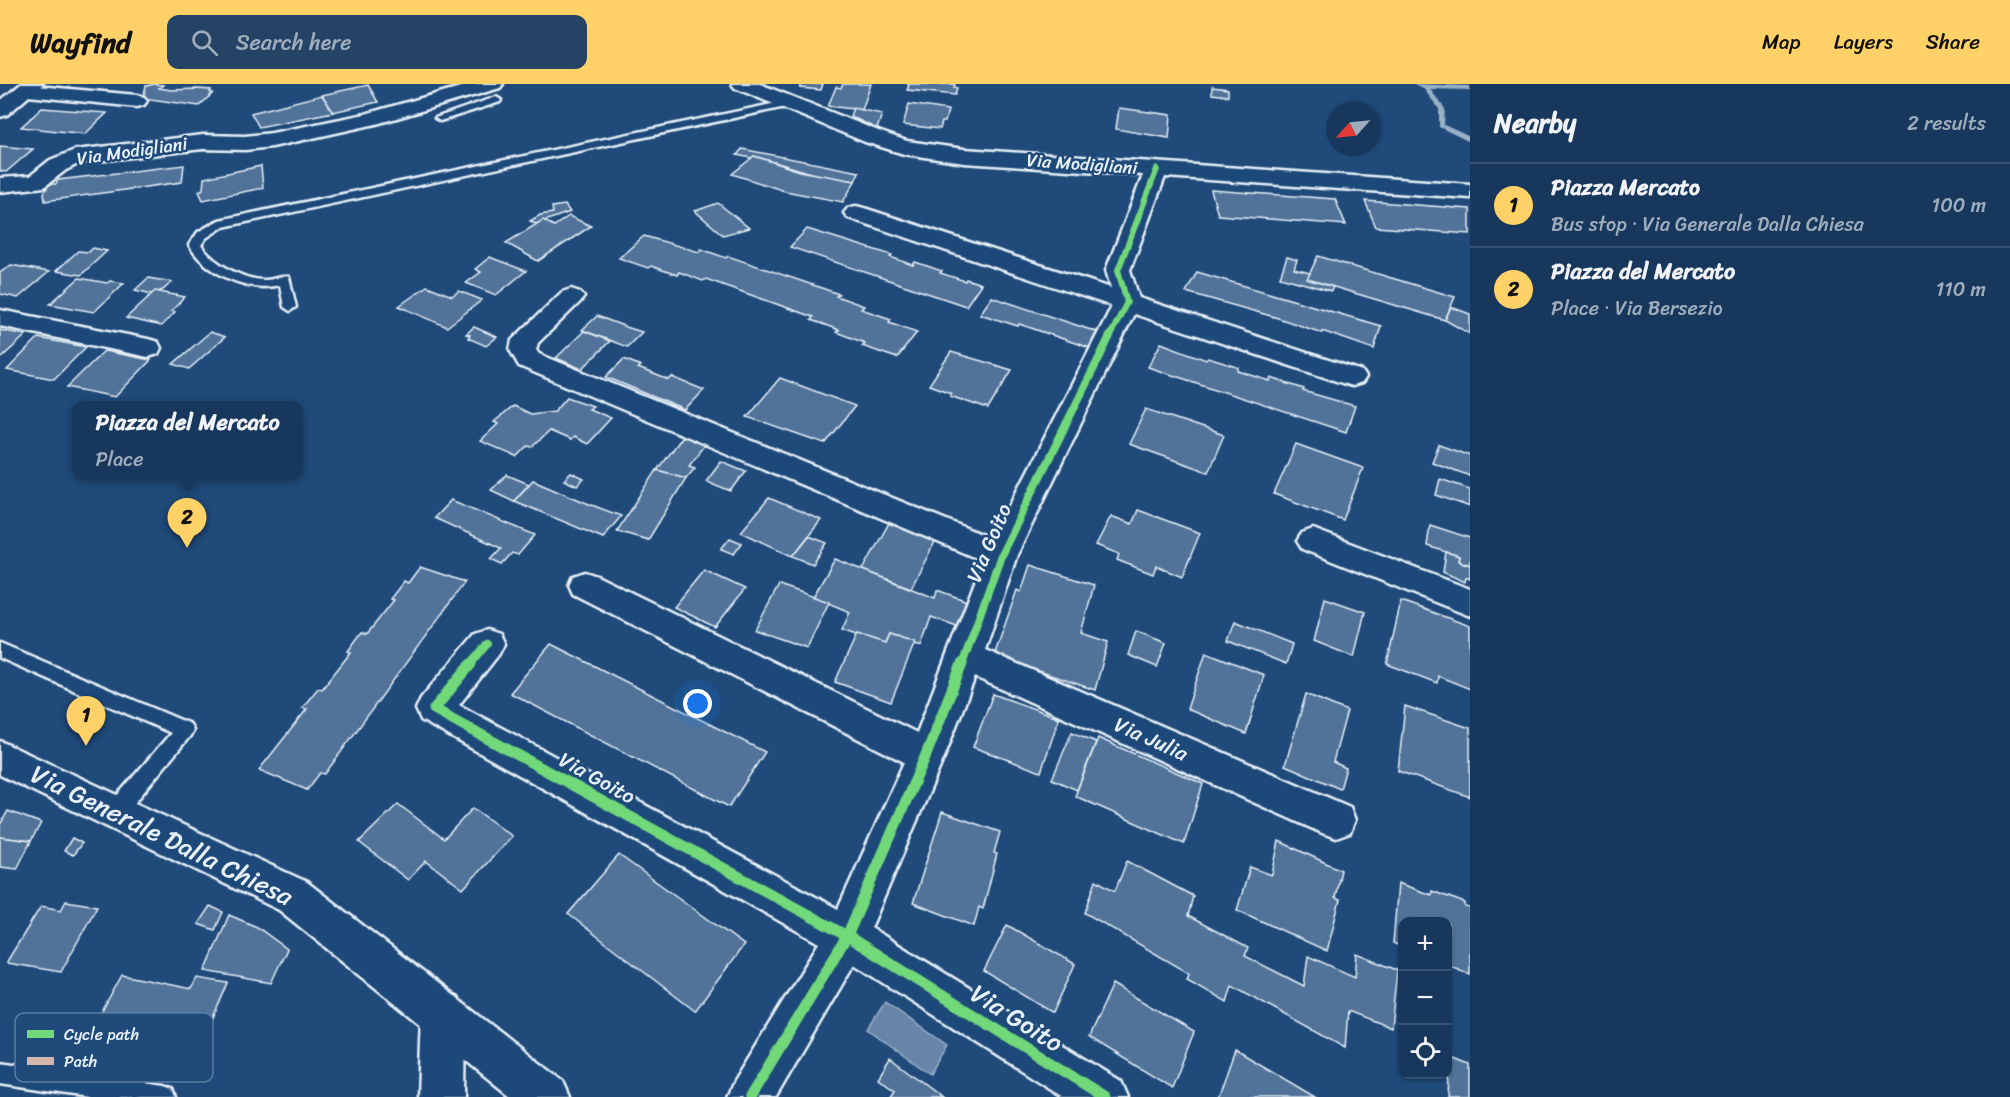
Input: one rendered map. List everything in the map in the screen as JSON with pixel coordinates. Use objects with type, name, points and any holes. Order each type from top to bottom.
[{"type":"street","name":"Via Modigliani","points":[[742,84],[873,137],[904,147],[964,156],[1470,191]]},
{"type":"street","points":[[0,111],[29,87],[137,101]]},
{"type":"street","name":"Via Modigliani","points":[[0,185],[36,182],[58,165],[75,157],[203,142],[245,143],[272,140],[495,92]]},
{"type":"street","points":[[1127,302],[1118,270],[1157,169]]},
{"type":"street","points":[[856,213],[1352,377]]},
{"type":"street","name":"Via Goito","points":[[571,297],[525,340],[523,350],[529,360],[1001,555]]},
{"type":"street","name":"Via Goito","points":[[750,1097],[847,936],[926,755],[965,657],[1001,555],[1127,302]]},
{"type":"street","points":[[0,318],[148,348]]},
{"type":"street","points":[[1313,540],[1470,603]]},
{"type":"street","points":[[585,585],[926,755]]},
{"type":"street","name":"Via Goito","points":[[487,644],[434,710],[847,936],[1105,1097]]},
{"type":"street","name":"Via Julia","points":[[965,657],[1336,820]]},
{"type":"street","name":"Via Generale Dalla Chiesa","points":[[0,757],[293,896],[547,1097]]},
{"type":"street","points":[[441,1097],[443,1013]]},
{"type":"lane","points":[[440,118],[495,92]]},
{"type":"lane","points":[[290,307],[285,280],[264,285],[247,281],[204,258],[197,252],[195,245],[202,235],[219,224],[791,103]]},
{"type":"lane","points":[[0,650],[183,730],[116,811]]},
{"type":"lane","points":[[0,1073],[15,1075]]},
{"type":"lane","points":[[62,1082],[165,1097]]},
{"type":"water","points":[[885,1002],[947,1045],[930,1074],[868,1029]]},
{"type":"building","points":[[802,84],[823,84],[821,90],[800,88]]},
{"type":"building","points":[[843,84],[871,84],[862,110],[828,106],[836,87],[841,88]]},
{"type":"building","points":[[907,84],[955,84],[954,87],[957,88],[955,95],[907,90],[909,85]]},
{"type":"building","points":[[163,85],[159,88],[171,90],[211,90],[210,92],[213,93],[199,106],[143,98],[146,86]]},
{"type":"building","points":[[368,85],[378,102],[333,112],[322,95]]},
{"type":"building","points":[[1212,87],[1228,89],[1228,96],[1212,94]]},
{"type":"building","points":[[322,95],[333,112],[259,127],[251,113]]},
{"type":"building","points":[[909,104],[948,110],[945,122],[942,122],[940,129],[903,125]]},
{"type":"building","points":[[42,108],[107,113],[85,134],[21,127]]},
{"type":"building","points":[[853,108],[882,114],[877,129],[850,116]]},
{"type":"building","points":[[1119,108],[1171,115],[1169,138],[1116,129]]},
{"type":"building","points":[[0,146],[33,149],[6,172],[0,171]]},
{"type":"building","points":[[742,149],[859,172],[855,181],[818,175],[754,156],[751,158],[737,155]]},
{"type":"building","points":[[754,156],[800,171],[855,181],[843,202],[785,191],[732,174]]},
{"type":"building","points":[[184,165],[182,182],[45,201],[44,193],[49,184],[56,184],[58,180]]},
{"type":"building","points":[[261,166],[263,188],[203,200],[199,191],[203,189],[204,178]]},
{"type":"building","points":[[1211,190],[1335,199],[1346,225],[1218,215]]},
{"type":"building","points":[[1365,201],[1470,209],[1470,234],[1376,227]]},
{"type":"building","points":[[718,203],[749,228],[723,235],[695,211]]},
{"type":"building","points":[[565,205],[570,212],[536,224],[530,221],[540,215],[553,213],[552,207]]},
{"type":"building","points":[[569,216],[591,226],[538,261],[506,243],[543,220],[554,226]]},
{"type":"building","points":[[807,229],[892,255],[890,257],[913,265],[915,262],[942,271],[940,273],[981,284],[966,306],[790,247]]},
{"type":"building","points":[[644,236],[699,252],[701,249],[726,258],[728,256],[839,294],[836,296],[864,306],[861,309],[891,319],[889,322],[917,332],[897,358],[862,346],[865,343],[811,320],[813,317],[706,279],[703,281],[679,272],[677,275],[651,266],[648,268],[619,258]]},
{"type":"building","points":[[93,248],[107,251],[81,275],[56,271],[78,251],[89,252]]},
{"type":"building","points":[[1318,256],[1455,297],[1445,320],[1307,279]]},
{"type":"building","points":[[490,257],[526,271],[496,295],[466,283],[481,272],[475,269]]},
{"type":"building","points":[[1287,257],[1297,260],[1294,269],[1310,273],[1307,279],[1333,287],[1331,291],[1280,277]]},
{"type":"building","points":[[11,265],[49,272],[18,298],[0,294],[0,273]]},
{"type":"building","points":[[1197,272],[1381,326],[1374,349],[1322,331],[1322,333],[1186,292]]},
{"type":"building","points":[[79,278],[107,283],[110,281],[124,283],[94,312],[50,304]]},
{"type":"building","points":[[148,278],[172,282],[163,290],[152,294],[135,290]]},
{"type":"building","points":[[427,286],[452,296],[459,291],[482,300],[447,327],[399,306]]},
{"type":"building","points":[[155,291],[185,297],[171,311],[175,312],[161,326],[126,318]]},
{"type":"building","points":[[992,297],[1100,333],[1090,348],[1019,324],[1018,326],[980,314]]},
{"type":"building","points":[[1451,307],[1470,314],[1470,334],[1445,320]]},
{"type":"building","points":[[597,316],[642,332],[627,347],[582,330]]},
{"type":"building","points":[[474,327],[497,337],[486,346],[468,338],[470,335],[466,334]]},
{"type":"building","points":[[0,330],[26,335],[0,359]]},
{"type":"building","points":[[584,331],[610,341],[582,369],[556,358]]},
{"type":"building","points":[[210,332],[225,337],[189,369],[173,364]]},
{"type":"building","points":[[38,338],[86,347],[54,379],[7,370]]},
{"type":"building","points":[[1161,343],[1206,360],[1208,358],[1234,366],[1239,368],[1238,371],[1270,381],[1271,378],[1304,389],[1303,391],[1355,406],[1346,432],[1148,367]]},
{"type":"building","points":[[104,351],[151,360],[115,397],[67,387]]},
{"type":"building","points":[[951,352],[1012,370],[988,409],[950,396],[951,393],[929,385]]},
{"type":"building","points":[[624,359],[641,366],[638,368],[669,380],[672,377],[704,390],[685,410],[606,377]]},
{"type":"building","points":[[780,378],[855,406],[825,444],[747,417]]},
{"type":"building","points":[[567,397],[593,406],[589,409],[611,418],[587,444],[573,437],[570,440],[549,431],[517,457],[480,441],[498,424],[494,422],[513,406],[530,414],[555,411]]},
{"type":"building","points":[[1146,409],[1224,435],[1208,472],[1129,444]]},
{"type":"building","points":[[682,436],[705,444],[689,465],[695,467],[686,478],[657,470]]},
{"type":"building","points":[[1296,444],[1363,468],[1343,520],[1274,494]]},
{"type":"building","points":[[1439,445],[1470,456],[1470,476],[1432,462]]},
{"type":"building","points":[[721,461],[746,471],[731,491],[706,481]]},
{"type":"building","points":[[657,470],[686,478],[648,540],[617,531]]},
{"type":"building","points":[[571,473],[584,479],[577,486],[564,480]]},
{"type":"building","points":[[507,475],[529,484],[514,501],[491,490]]},
{"type":"building","points":[[1440,479],[1470,489],[1470,507],[1436,495]]},
{"type":"building","points":[[533,480],[621,516],[603,538],[514,501]]},
{"type":"building","points":[[769,498],[821,520],[793,556],[741,532]]},
{"type":"building","points":[[451,500],[535,535],[518,555],[512,553],[502,564],[491,559],[501,548],[434,518]]},
{"type":"building","points":[[1138,510],[1200,533],[1182,577],[1156,566],[1153,574],[1117,560],[1119,554],[1096,545],[1111,516],[1132,524]]},
{"type":"building","points":[[889,523],[936,540],[911,588],[863,570]]},
{"type":"building","points":[[1430,525],[1470,538],[1470,565],[1458,561],[1459,556],[1427,546]]},
{"type":"building","points":[[809,536],[827,543],[813,564],[793,556]]},
{"type":"building","points":[[730,538],[742,543],[734,554],[721,549]]},
{"type":"building","points":[[1446,552],[1459,556],[1458,561],[1470,565],[1470,579],[1466,577],[1465,582],[1443,572]]},
{"type":"building","points":[[835,559],[935,598],[937,590],[967,601],[957,626],[931,617],[921,646],[889,634],[885,643],[842,630],[850,612],[813,597]]},
{"type":"building","points":[[1030,565],[1094,585],[1081,633],[1108,642],[1095,690],[994,656],[1017,590],[1021,592]]},
{"type":"building","points":[[420,567],[465,582],[325,774],[320,773],[307,790],[259,770],[307,709],[302,708],[318,688],[322,689],[351,652],[348,651],[362,632],[367,634],[394,600],[390,599],[404,581],[408,583]]},
{"type":"building","points":[[704,570],[745,589],[715,627],[674,607]]},
{"type":"building","points":[[779,585],[829,602],[807,648],[755,630]]},
{"type":"building","points":[[1325,598],[1365,612],[1354,657],[1314,641]]},
{"type":"building","points":[[1401,601],[1470,626],[1470,689],[1438,676],[1437,683],[1387,664]]},
{"type":"building","points":[[1235,621],[1292,644],[1286,664],[1228,641]]},
{"type":"building","points":[[1136,631],[1166,643],[1157,667],[1128,655]]},
{"type":"building","points":[[857,634],[885,643],[889,634],[915,642],[891,702],[835,682]]},
{"type":"building","points":[[551,644],[765,752],[729,807],[510,693]]},
{"type":"building","points":[[1206,652],[1264,675],[1246,734],[1187,709]]},
{"type":"building","points":[[993,694],[1059,718],[1041,772],[973,747]]},
{"type":"building","points":[[1306,694],[1347,711],[1333,762],[1346,768],[1340,789],[1285,765]]},
{"type":"building","points":[[1405,706],[1470,728],[1470,797],[1398,771]]},
{"type":"building","points":[[1072,732],[1096,742],[1077,790],[1052,779]]},
{"type":"building","points":[[1098,738],[1203,784],[1184,844],[1075,796]]},
{"type":"building","points":[[398,804],[444,839],[473,808],[512,836],[463,889],[426,861],[408,880],[359,842]]},
{"type":"building","points":[[8,811],[41,823],[31,841],[0,837],[0,825]]},
{"type":"building","points":[[942,812],[1000,832],[994,853],[997,854],[983,909],[979,907],[974,926],[913,903]]},
{"type":"building","points":[[0,837],[31,841],[17,869],[0,867]]},
{"type":"building","points":[[72,838],[82,843],[73,855],[64,851]]},
{"type":"building","points":[[1279,841],[1341,870],[1335,898],[1340,900],[1327,951],[1237,910],[1250,867],[1272,875]]},
{"type":"building","points":[[619,855],[744,945],[695,1011],[568,914]]},
{"type":"building","points":[[1127,861],[1193,896],[1188,916],[1248,948],[1245,956],[1304,986],[1308,956],[1355,977],[1357,954],[1397,970],[1391,1028],[1348,1011],[1345,1048],[1232,985],[1227,1002],[1187,979],[1189,973],[1085,913],[1096,880],[1115,891]]},
{"type":"building","points":[[1398,883],[1431,895],[1432,891],[1465,903],[1465,907],[1470,908],[1470,974],[1452,967],[1452,917],[1398,917],[1398,945],[1393,943]]},
{"type":"building","points":[[66,901],[97,906],[61,972],[6,963],[41,906],[61,910]]},
{"type":"building","points":[[210,906],[223,912],[215,930],[198,924]]},
{"type":"building","points":[[229,915],[257,927],[287,949],[271,983],[205,971]]},
{"type":"building","points":[[1007,925],[1075,964],[1053,1013],[984,971]]},
{"type":"building","points":[[122,975],[191,989],[197,978],[228,983],[213,1018],[213,1013],[101,1013]]},
{"type":"building","points":[[1113,984],[1194,1032],[1172,1088],[1089,1037]]},
{"type":"building","points":[[1235,1050],[1315,1097],[1218,1097]]},
{"type":"building","points":[[890,1058],[942,1097],[890,1097],[895,1090],[878,1078]]},
{"type":"building","points":[[1452,1058],[1470,1065],[1470,1097],[1448,1097],[1449,1079],[1452,1079]]},
{"type":"waterway","points":[[1416,84],[1425,87]]},
{"type":"waterway","points":[[1425,87],[1470,88]]},
{"type":"waterway","points":[[1425,87],[1442,109],[1441,126],[1470,140]]},
{"type":"cycle path","points":[[750,1097],[847,936],[926,755],[965,657],[1001,555],[1127,302],[1118,270],[1157,169]]},
{"type":"cycle path","points":[[487,644],[434,709],[847,936],[1105,1097]]},
{"type":"place","name":"Piazza del Mercato","points":[[187,548]]},
{"type":"place","name":"Piazza Mercato","points":[[86,746]]}]
